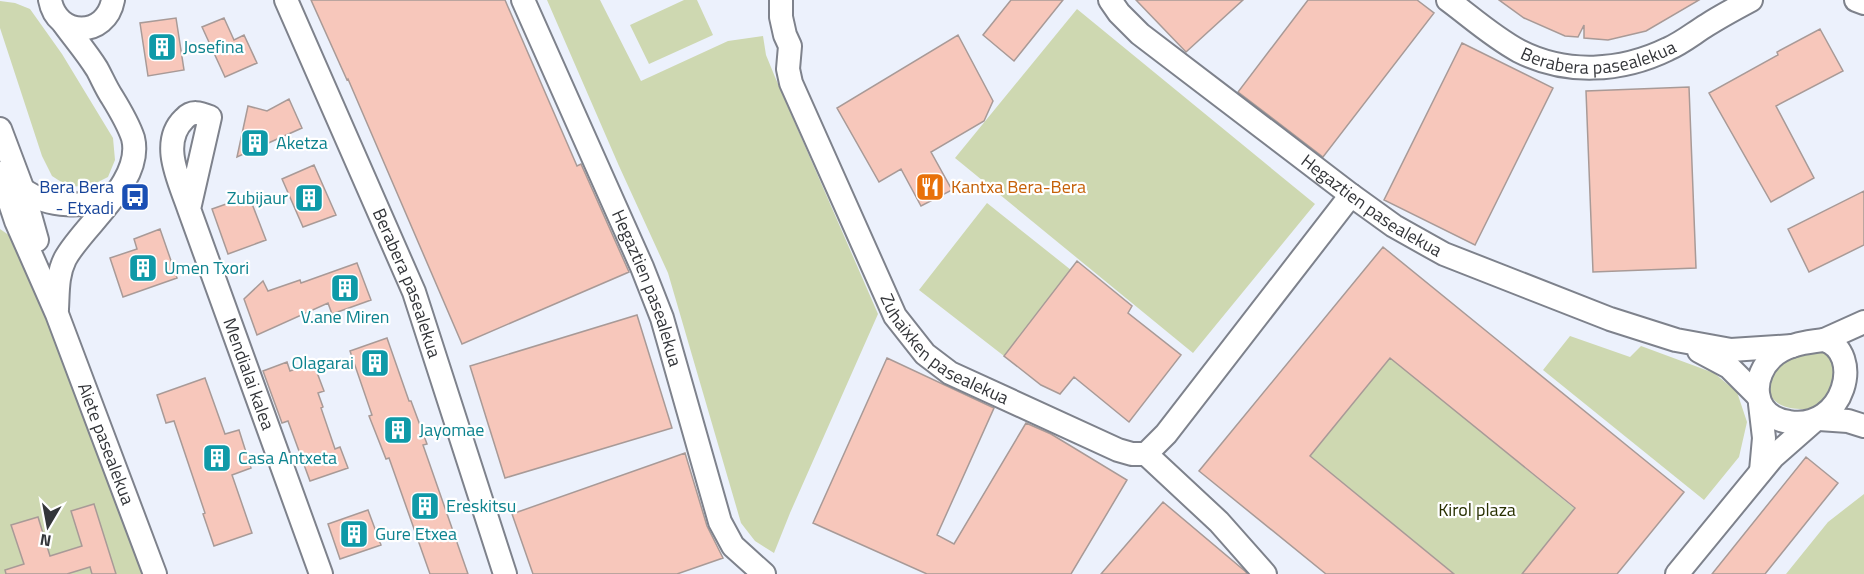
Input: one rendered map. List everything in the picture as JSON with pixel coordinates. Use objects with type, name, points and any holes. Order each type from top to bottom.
[{"type":"street","points":[[50,0],[56,16],[97,69],[127,122],[134,141],[132,163],[114,197],[64,261],[59,278],[57,314]]},
{"type":"street","points":[[97,69],[96,46],[102,21],[111,9],[114,0]]},
{"type":"street","name":"Berabera pasealekua","points":[[286,0],[414,292],[505,574]]},
{"type":"street","name":"Hegaztien pasealekua","points":[[523,0],[642,267],[658,308],[720,522],[733,546],[764,574]]},
{"type":"street","name":"Zuhaixken pasealekua","points":[[781,0],[781,17],[790,46],[788,69],[791,83],[895,316],[909,336],[925,354],[950,373],[982,389],[1118,450],[1132,454],[1146,454]]},
{"type":"street","name":"Hegaztien pasealekua","points":[[1110,0],[1119,13],[1140,34],[1352,195],[1394,225],[1444,254],[1610,319],[1676,340],[1731,350],[1792,346]]},
{"type":"street","name":"Berabera pasealekua","points":[[1448,0],[1500,40],[1520,51],[1562,66],[1585,68],[1618,66],[1650,57],[1671,48],[1751,0]]},
{"type":"street","points":[[1856,0],[1864,3]]},
{"type":"street","points":[[64,24],[74,28],[84,28],[102,21]]},
{"type":"street","name":"Aiete pasealekua","points":[[0,129],[24,190],[57,314]]},
{"type":"street","name":"Aiete pasealekua","points":[[0,173],[8,215],[57,314],[155,574]]},
{"type":"street","points":[[24,190],[36,199],[69,205],[96,204],[114,197]]},
{"type":"street","points":[[1265,574],[1219,522],[1146,454],[1166,434],[1352,195]]},
{"type":"street","name":"Mendialai kalea","points":[[189,209],[321,574]]},
{"type":"street","points":[[1761,471],[1764,438],[1759,399],[1760,378],[1769,361],[1777,353],[1792,346],[1824,340],[1864,322]]},
{"type":"street","name":"Hegaztien pasealekua","points":[[1676,340],[1729,367],[1759,399]]},
{"type":"street","points":[[1677,574],[1761,471],[1786,444],[1817,420],[1839,408],[1846,400],[1861,370],[1851,352],[1843,346],[1824,340]]},
{"type":"street","points":[[1759,399],[1770,416],[1778,420],[1798,423],[1817,420],[1848,420],[1864,426]]},
{"type":"green space","points":[[547,0],[600,0],[641,81],[728,41],[763,36],[766,55],[775,77],[878,314],[774,553],[755,541],[741,523],[668,273]]},
{"type":"green space","points":[[684,0],[697,0],[713,35],[649,64],[630,25]]},
{"type":"green space","points":[[0,1],[15,3],[30,9],[62,54],[113,138],[115,160],[108,177],[92,185],[69,187],[52,176],[42,156],[0,28]]},
{"type":"green space","points":[[1077,9],[1315,204],[1193,353],[955,158]]},
{"type":"green space","points":[[987,203],[1071,270],[1004,356],[919,290]]},
{"type":"green space","points":[[0,229],[16,240],[142,574],[0,574]]},
{"type":"green space","points":[[1570,336],[1630,357],[1641,346],[1714,373],[1737,392],[1747,422],[1739,457],[1704,500],[1543,370]]},
{"type":"green space","points":[[1816,348],[1834,353],[1844,378],[1825,400],[1814,408],[1800,409],[1778,403],[1771,397],[1769,381],[1779,363],[1792,353]]},
{"type":"green space","name":"Kirol plaza","points":[[1390,357],[1575,509],[1522,574],[1454,574],[1310,456]]},
{"type":"green space","points":[[1864,494],[1864,574],[1786,574],[1828,522]]},
{"type":"building","points":[[311,0],[505,0],[577,166],[581,164],[629,272],[462,344],[348,79]]},
{"type":"building","points":[[1011,0],[1063,0],[1014,61],[983,35]]},
{"type":"building","points":[[1136,0],[1243,0],[1186,52]]},
{"type":"building","points":[[1308,0],[1417,0],[1434,13],[1323,157],[1238,92]]},
{"type":"building","points":[[1499,0],[1699,0],[1646,31],[1608,40],[1584,38],[1584,25],[1578,37],[1565,36],[1524,18]]},
{"type":"building","name":"Josefina","points":[[176,18],[184,70],[148,76],[140,23]]},
{"type":"building","points":[[224,18],[234,40],[244,35],[257,63],[225,77],[202,27]]},
{"type":"building","points":[[1820,29],[1843,71],[1776,106],[1814,178],[1771,202],[1709,93]]},
{"type":"building","points":[[958,35],[993,101],[984,121],[931,152],[952,190],[921,206],[901,169],[879,182],[837,108]]},
{"type":"building","points":[[1462,43],[1553,88],[1475,245],[1384,200]]},
{"type":"building","points":[[1689,87],[1696,268],[1593,272],[1586,91]]},
{"type":"building","name":"Aketza","points":[[289,99],[302,128],[237,157],[248,106],[267,111]]},
{"type":"building","name":"Zubijaur","points":[[314,165],[336,215],[303,227],[282,179]]},
{"type":"building","points":[[1864,191],[1864,245],[1809,272],[1788,229]]},
{"type":"building","points":[[249,196],[266,240],[228,254],[212,209]]},
{"type":"building","name":"Umen Txori","points":[[160,229],[177,278],[123,297],[110,258],[137,249],[134,239]]},
{"type":"building","points":[[1383,247],[1684,492],[1617,574],[1522,574],[1575,508],[1390,358],[1310,456],[1454,574],[1326,574],[1199,471]]},
{"type":"building","points":[[1077,261],[1132,306],[1128,313],[1181,355],[1129,422],[1074,377],[1060,394],[1041,385],[1004,356]]},
{"type":"building","points":[[357,263],[371,300],[332,314],[328,303],[257,335],[244,299],[263,281],[268,291],[300,280],[301,283]]},
{"type":"building","points":[[637,315],[672,428],[505,478],[470,366]]},
{"type":"building","points":[[387,338],[427,444],[423,445],[468,574],[430,574],[389,458],[386,459],[369,416],[372,415],[350,351]]},
{"type":"building","points":[[887,358],[994,408],[937,535],[954,544],[1026,423],[1051,434],[1127,480],[1071,574],[927,574],[813,523]]},
{"type":"building","points":[[287,362],[290,371],[313,362],[324,391],[318,393],[323,407],[321,408],[335,449],[340,447],[348,468],[310,481],[288,421],[282,423],[263,371]]},
{"type":"building","points":[[205,378],[225,434],[239,430],[251,468],[232,475],[252,533],[214,546],[174,421],[166,423],[157,395]]},
{"type":"building","points":[[685,453],[707,526],[723,558],[677,574],[533,574],[512,514]]},
{"type":"building","points":[[1806,457],[1838,483],[1765,574],[1712,574]]},
{"type":"building","points":[[1163,502],[1246,572],[1247,574],[1101,574]]},
{"type":"building","points":[[94,504],[116,574],[92,574],[90,567],[67,574],[6,574],[5,570],[24,564],[11,525],[38,517],[50,556],[82,546],[71,511]]},
{"type":"building","name":"Gure Etxea","points":[[368,510],[381,545],[340,559],[328,524]]},
{"type":"place","name":"Josefina","points":[[162,47]]},
{"type":"place","name":"Aketza","points":[[255,143]]},
{"type":"place","name":"Kantxa Bera-Bera","points":[[930,187]]},
{"type":"place","name":"Bera Bera - Etxadi","points":[[135,197]]},
{"type":"place","name":"Zubijaur","points":[[309,198]]},
{"type":"place","name":"Umen Txori","points":[[143,268]]},
{"type":"place","name":"V.ane Miren","points":[[345,288]]},
{"type":"place","name":"Olagarai","points":[[375,363]]},
{"type":"place","name":"Jayomae","points":[[398,430]]},
{"type":"place","name":"Casa Antxeta","points":[[217,458]]},
{"type":"place","name":"Ereskitsu","points":[[425,506]]},
{"type":"place","name":"Gure Etxea","points":[[354,534]]}]
